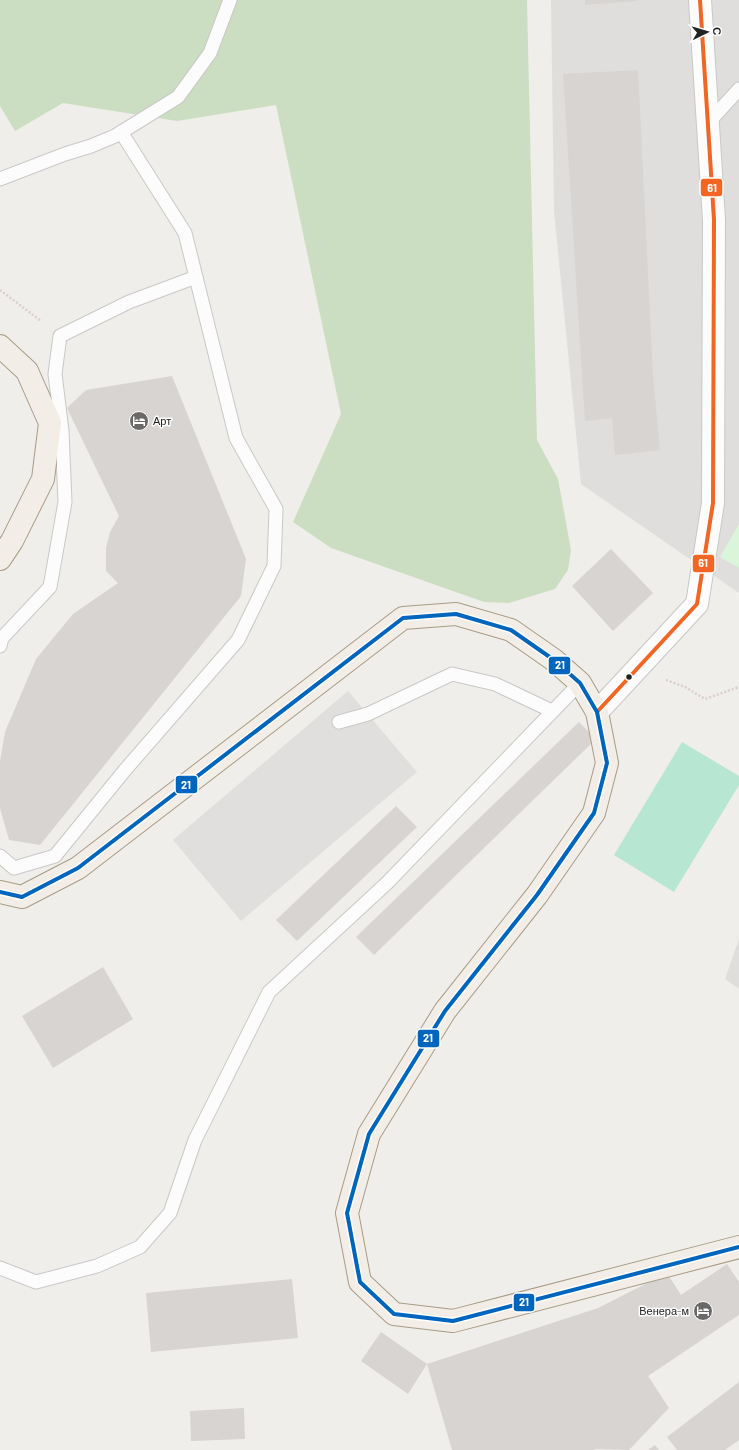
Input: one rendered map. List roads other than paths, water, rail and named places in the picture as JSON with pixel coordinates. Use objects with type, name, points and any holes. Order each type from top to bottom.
[{"type":"main road","points":[[0,346],[27,371],[50,423],[42,479],[12,541],[0,559]]},
{"type":"main road","points":[[0,892],[22,898],[78,868],[403,618],[456,614],[511,630],[554,660],[580,683],[597,712],[607,763],[594,813],[537,895],[445,1011],[369,1134],[346,1213],[360,1282],[394,1314],[453,1321],[739,1247]]},
{"type":"street","points":[[597,712],[697,604],[713,503],[714,220],[709,122],[700,0]]},
{"type":"lane","points":[[0,179],[65,154],[91,146],[121,132],[178,97],[210,52],[230,0]]},
{"type":"lane","points":[[709,122],[739,89]]},
{"type":"lane","points":[[0,856],[14,868],[55,856],[125,770],[238,640],[274,566],[276,509],[236,438],[185,233],[121,132]]},
{"type":"lane","points":[[0,646],[2,638],[50,587],[65,502],[62,431],[55,374],[60,336],[129,302],[196,277]]},
{"type":"lane","points":[[339,722],[368,714],[452,674],[496,684],[552,711]]},
{"type":"lane","points":[[0,1268],[36,1282],[97,1266],[140,1247],[170,1213],[195,1140],[269,992],[387,883],[580,683]]},
{"type":"place","name":"Арт","points":[[139,421]]},
{"type":"place","name":"Венера-м","points":[[703,1311]]}]
